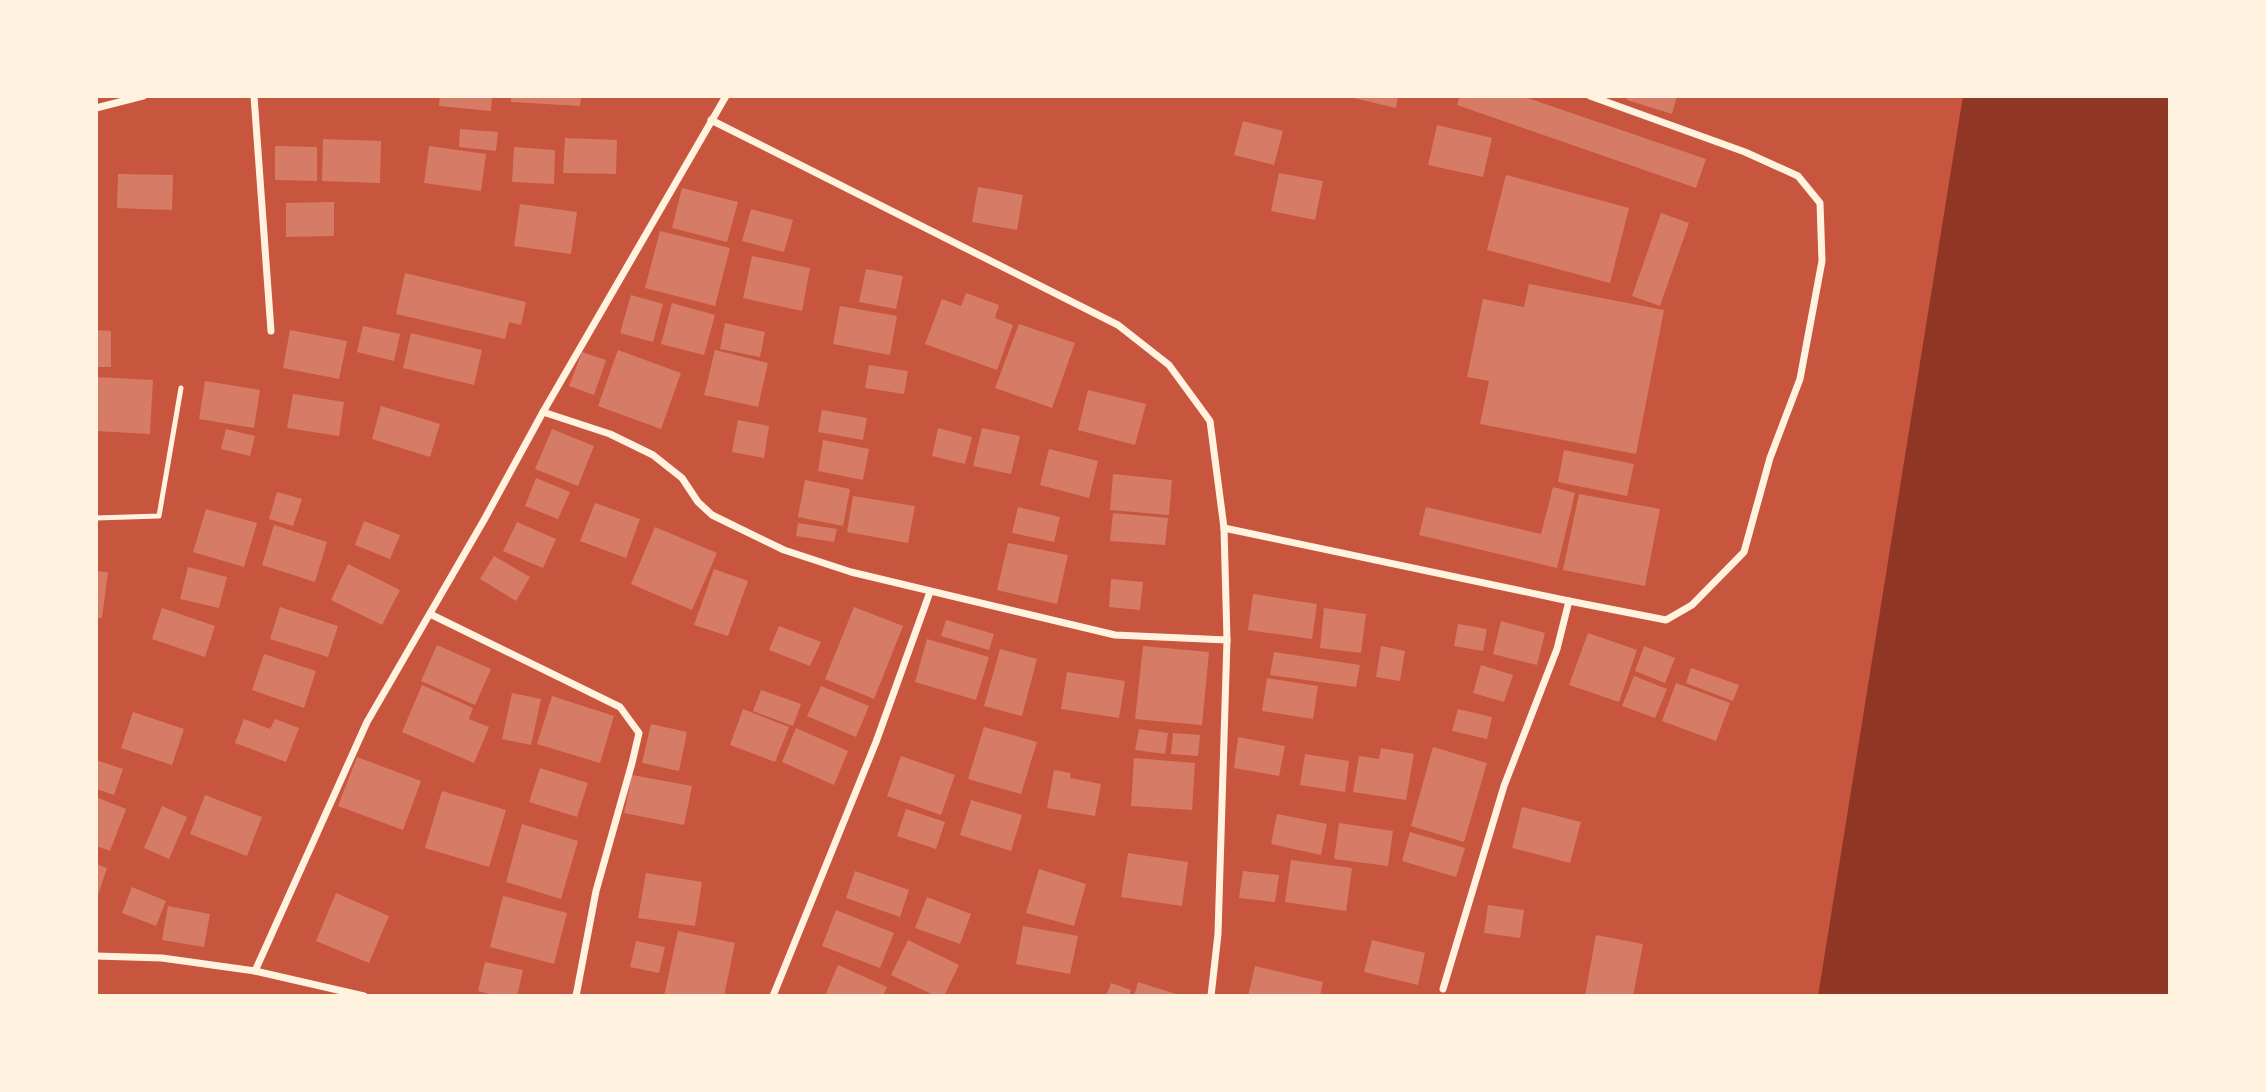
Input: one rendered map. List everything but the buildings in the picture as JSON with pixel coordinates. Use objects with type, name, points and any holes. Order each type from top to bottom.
[{"type":"street","points":[[96,107],[143,96]]},
{"type":"street","points":[[254,96],[271,331]]},
{"type":"street","points":[[255,971],[367,722],[484,520],[542,412],[726,96]]},
{"type":"street","points":[[1224,528],[1666,620],[1692,605],[1744,552],[1770,458],[1800,379],[1822,261],[1820,203],[1798,176],[1745,152],[1590,96]]},
{"type":"street","points":[[711,120],[1118,325],[1169,365],[1210,421],[1224,528],[1227,640],[1218,934],[1211,996]]},
{"type":"street","points":[[542,412],[610,435],[653,455],[682,478],[698,502],[712,515],[784,550],[851,572],[1115,635],[1227,640]]},
{"type":"street","points":[[772,996],[876,742],[930,592]]},
{"type":"street","points":[[1443,989],[1504,786],[1557,649],[1569,601]]},
{"type":"street","points":[[429,614],[620,707],[639,733],[596,891],[576,996]]},
{"type":"street","points":[[96,956],[162,958],[255,971],[364,996]]},
{"type":"lane","points":[[96,518],[159,516],[181,388]]},
{"type":"shaded area","points":[[1963,96],[2170,96],[2170,996],[1818,996]]}]
